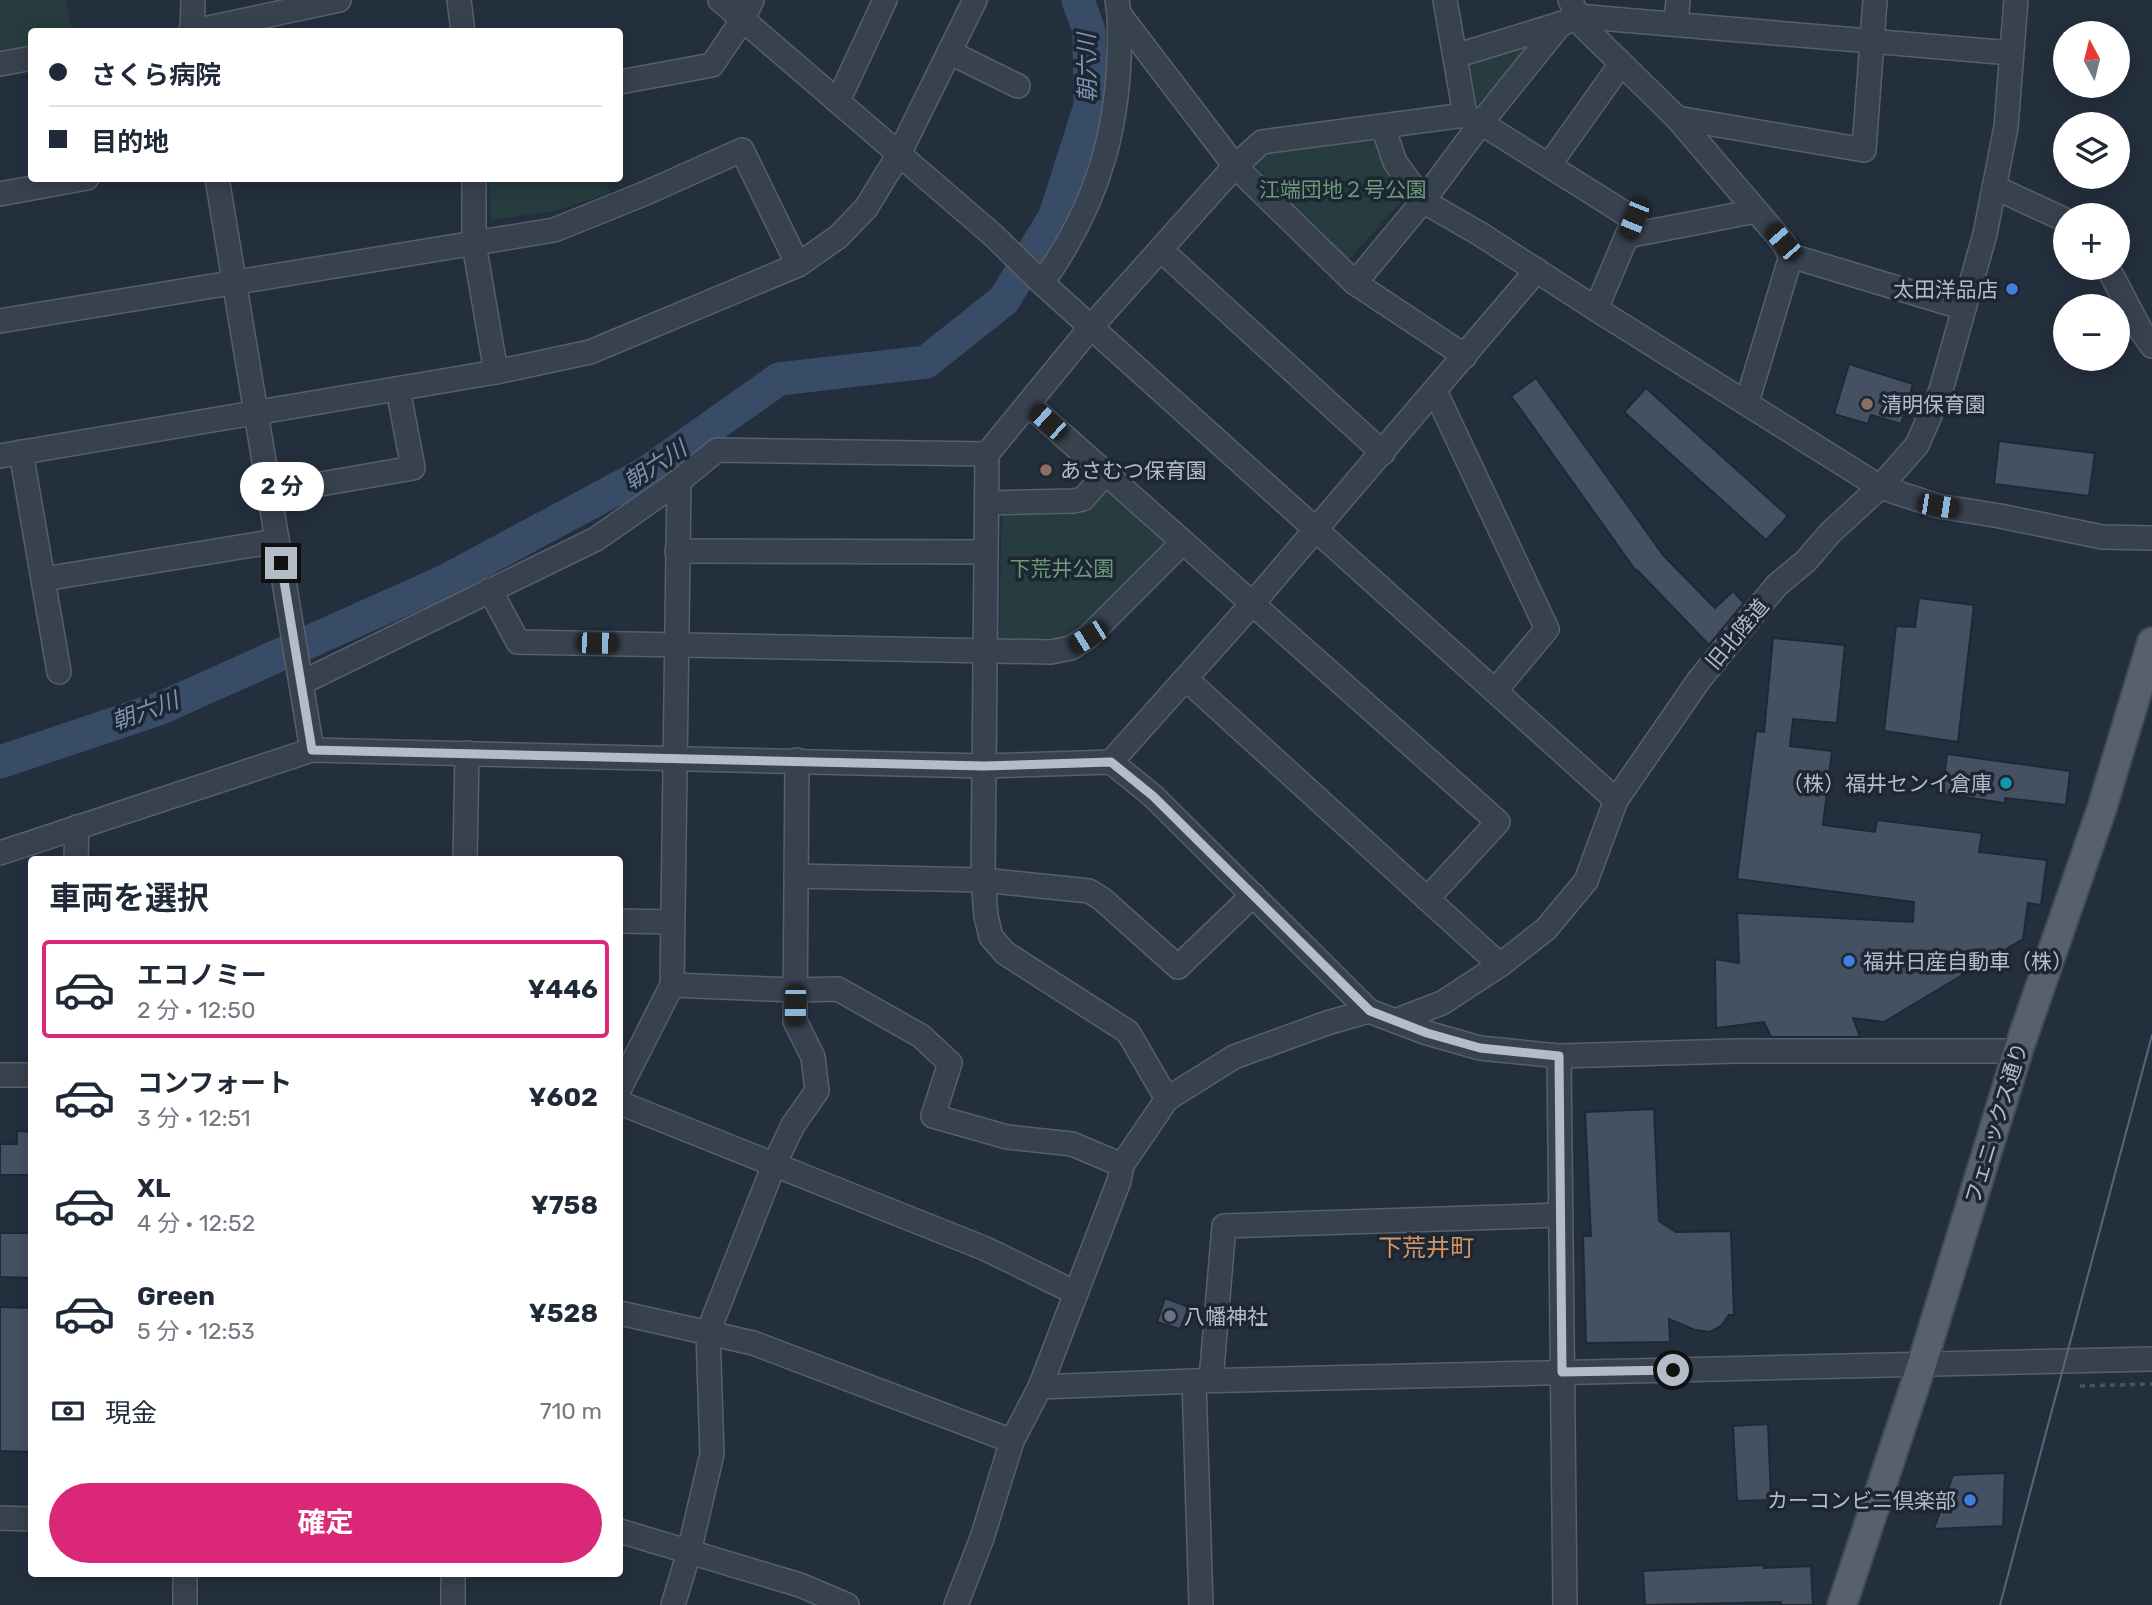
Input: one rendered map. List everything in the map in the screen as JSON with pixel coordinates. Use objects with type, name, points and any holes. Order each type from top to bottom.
[{"type":"main road","name":"フェニックス通り","points":[[1842,1605],[1922,1364],[2018,1051],[2102,808],[2152,642]]},
{"type":"street","points":[[192,28],[193,0]]},
{"type":"street","points":[[459,0],[462,28]]},
{"type":"street","points":[[720,0],[747,9],[838,101],[993,235],[1038,279],[1616,800]]},
{"type":"street","points":[[838,101],[885,0]]},
{"type":"street","points":[[59,672],[44,579],[11,454],[496,372],[590,352],[798,265],[838,237],[866,208],[899,154],[975,0]]},
{"type":"street","points":[[1445,0],[1455,56],[1473,119]]},
{"type":"street","points":[[1676,23],[1678,0]]},
{"type":"street","points":[[1678,118],[1864,150],[1875,0]]},
{"type":"street","name":"旧北陸道","points":[[1395,1021],[1441,1003],[1500,965],[1546,929],[1586,881],[1616,800],[1699,680],[1777,585],[1880,487],[1917,445],[1941,390],[1985,234],[2006,127],[2016,0]]},
{"type":"street","points":[[206,28],[325,2]]},
{"type":"street","points":[[1118,7],[1236,166],[1355,283],[1465,356]]},
{"type":"street","points":[[1038,279],[1063,253],[1101,171],[1116,108],[1121,57],[1118,7]]},
{"type":"street","points":[[623,81],[712,65],[747,9]]},
{"type":"street","points":[[1455,56],[1570,13],[2011,53]]},
{"type":"street","points":[[1570,13],[1678,118],[1783,242],[1791,256],[1964,308]]},
{"type":"street","points":[[1355,283],[1423,201],[1473,119],[1570,13]]},
{"type":"street","points":[[949,52],[1018,86]]},
{"type":"street","points":[[0,64],[28,59]]},
{"type":"street","points":[[1549,165],[1621,64]]},
{"type":"street","points":[[1167,1099],[1128,1032],[1005,953],[991,937],[986,916],[984,880],[987,454],[1091,327],[1236,166],[1262,142],[1473,119],[1634,219],[1596,309]]},
{"type":"street","points":[[1383,127],[1395,162],[1423,201],[1880,487],[1938,506],[2102,537],[2152,538]]},
{"type":"street","points":[[0,321],[554,230],[646,193],[742,149],[798,265]]},
{"type":"street","points":[[0,194],[65,182]]},
{"type":"street","points":[[218,182],[312,750]]},
{"type":"street","points":[[474,182],[474,243],[496,372]]},
{"type":"street","points":[[1994,187],[2053,214]]},
{"type":"street","points":[[1627,236],[1756,211]]},
{"type":"street","points":[[1161,250],[1383,453]]},
{"type":"street","points":[[1747,402],[1791,256]]},
{"type":"street","points":[[1111,762],[1383,453],[1537,270]]},
{"type":"street","points":[[2114,280],[2140,330],[2152,346]]},
{"type":"street","points":[[269,492],[413,468],[398,389]]},
{"type":"street","points":[[1435,391],[1547,629],[1495,691]]},
{"type":"street","points":[[1029,405],[1498,822],[1427,899]]},
{"type":"street","points":[[300,679],[596,539],[718,450],[987,454]]},
{"type":"street","points":[[987,503],[1083,499],[1105,474]]},
{"type":"street","points":[[623,1082],[672,985],[679,481]]},
{"type":"street","points":[[44,579],[277,541]]},
{"type":"street","points":[[490,590],[518,642],[1051,652],[1071,648],[1088,637],[1183,541]]},
{"type":"street","points":[[677,551],[986,552]]},
{"type":"street","points":[[1186,678],[1500,965]]},
{"type":"street","points":[[0,853],[312,750],[984,766],[1111,762],[1153,796],[1370,1011],[1395,1021],[1480,1048],[1559,1056],[1736,1051],[2018,1051]]},
{"type":"street","points":[[465,856],[467,753]]},
{"type":"street","points":[[673,1605],[689,1552],[712,1454],[708,1332],[774,1165],[793,1125],[817,1091],[813,1057],[794,1020],[797,760]]},
{"type":"street","points":[[76,856],[77,827]]},
{"type":"street","points":[[796,876],[984,880],[1089,891],[1102,899],[1178,967],[1253,895]]},
{"type":"street","points":[[623,921],[673,922]]},
{"type":"street","points":[[672,985],[838,989],[920,1036],[950,1063],[933,1115],[1007,1137],[1072,1144],[1122,1165]]},
{"type":"street","points":[[956,1605],[982,1538],[1012,1441],[1040,1387],[1119,1181],[1122,1165],[1167,1099],[1234,1057],[1327,1023],[1370,1011]]},
{"type":"street","points":[[1559,1056],[1565,1605]]},
{"type":"street","points":[[0,1075],[28,1075]]},
{"type":"street","points":[[623,1104],[986,1249],[1076,1293]]},
{"type":"street","points":[[1201,1605],[1203,1380],[1224,1226],[1561,1215]]},
{"type":"street","points":[[623,1314],[753,1343],[1012,1441]]},
{"type":"street","points":[[1040,1387],[1203,1380],[2152,1359]]},
{"type":"street","points":[[0,1518],[28,1518]]},
{"type":"street","points":[[623,1532],[800,1585],[847,1605]]},
{"type":"street","points":[[185,1577],[185,1605]]},
{"type":"street","points":[[453,1577],[453,1605]]},
{"type":"path","points":[[2080,1386],[2152,1384]]},
{"type":"green space","points":[[0,0],[65,0],[72,28],[28,28],[28,49],[0,55]]},
{"type":"green space","points":[[1547,34],[1512,77],[1472,107],[1467,63]]},
{"type":"green space","name":"江端団地２号公園","points":[[1371,136],[1402,201],[1346,262],[1254,164],[1276,150]]},
{"type":"green space","points":[[488,182],[606,182],[610,193],[554,211],[491,220]]},
{"type":"green space","name":"下荒井公園","points":[[1103,489],[1171,547],[1084,634],[1061,644],[999,643],[1002,505]]},
{"type":"building","points":[[1849,364],[1913,384],[1901,424],[1871,415],[1868,424],[1834,414]]},
{"type":"building","points":[[1536,378],[1664,556],[1715,608],[1733,591],[1744,603],[1709,645],[1636,571],[1511,396]]},
{"type":"building","points":[[1646,388],[1788,516],[1766,540],[1624,412]]},
{"type":"building","points":[[1999,441],[2095,453],[2089,496],[1994,484]]},
{"type":"building","points":[[1919,598],[1974,605],[1958,742],[1884,731],[1896,626],[1915,627]]},
{"type":"building","points":[[1773,638],[1845,645],[1837,723],[1793,719],[1790,746],[1832,751],[1823,825],[1875,832],[1877,820],[1982,833],[1979,852],[2047,860],[2041,905],[2028,903],[2023,939],[1884,1022],[1853,1018],[1860,1037],[1771,1037],[1764,1022],[1716,1028],[1715,959],[1739,963],[1737,913],[1913,922],[1914,902],[1737,879],[1756,731],[1764,732]]},
{"type":"building","name":"（株）福井センイ倉庫","points":[[1947,754],[2070,771],[2066,805],[2005,798],[2005,803],[1942,794]]},
{"type":"building","points":[[1654,1109],[1659,1221],[1676,1232],[1731,1231],[1734,1315],[1729,1315],[1721,1326],[1710,1332],[1695,1330],[1669,1319],[1670,1342],[1586,1343],[1583,1236],[1591,1236],[1585,1112]]},
{"type":"building","points":[[17,1131],[28,1132],[28,1175],[0,1175],[0,1144],[17,1144]]},
{"type":"building","points":[[0,1233],[28,1233],[28,1278],[0,1277]]},
{"type":"building","points":[[1165,1298],[1189,1307],[1180,1329],[1157,1322]]},
{"type":"building","points":[[0,1307],[28,1308],[28,1452],[0,1451]]},
{"type":"building","points":[[1768,1424],[1771,1500],[1737,1501],[1733,1426]]},
{"type":"building","points":[[2005,1473],[2003,1526],[1934,1529],[1953,1475]]},
{"type":"building","points":[[1764,1565],[1764,1568],[1811,1566],[1813,1605],[1781,1605],[1781,1602],[1645,1605],[1643,1571]]},
{"type":"waterway","name":"朝六川","points":[[0,762],[161,708],[445,581],[646,473],[779,379],[926,362],[1004,300],[1055,216],[1090,106],[1089,31],[1078,0]]},
{"type":"tram line","points":[[2000,1605],[2152,1035]]},
{"type":"place","name":"太田洋品店","points":[[2012,289]]},
{"type":"place","name":"清明保育園","points":[[1867,404]]},
{"type":"place","name":"あさむつ保育園","points":[[1046,470]]},
{"type":"place","name":"（株）福井センイ倉庫","points":[[2006,783]]},
{"type":"place","name":"福井日産自動車（株）","points":[[1849,961]]},
{"type":"place","name":"八幡神社","points":[[1170,1316]]},
{"type":"place","name":"カーコンビニ倶楽部","points":[[1970,1500]]},
{"type":"district","name":"下荒井町","points":[[1426,1248]]},
{"type":"route","points":[[281,563],[312,750],[984,766],[1111,762],[1153,796],[1370,1011],[1427,1033],[1480,1048],[1559,1056],[1562,1372],[1673,1370]]}]
